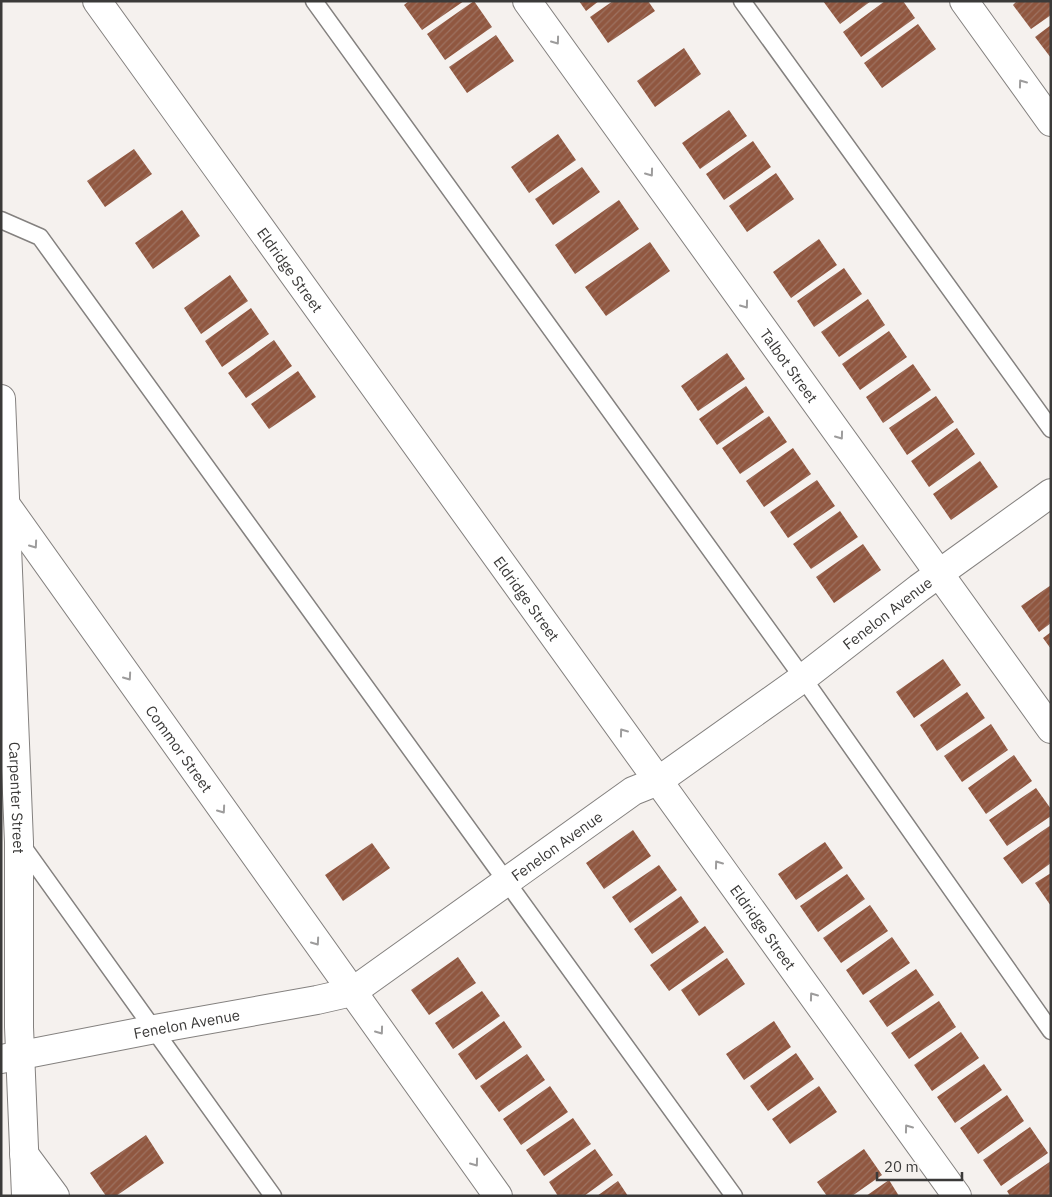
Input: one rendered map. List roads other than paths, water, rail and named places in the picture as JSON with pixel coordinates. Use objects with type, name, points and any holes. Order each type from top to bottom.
[{"type":"street","name":"Eldridge Street","points":[[96,1],[957,1196]]},
{"type":"street","name":"Talbot Street","points":[[527,1],[1051,729]]},
{"type":"street","points":[[964,1],[1051,122]]},
{"type":"street","name":"Carpenter Street","points":[[1,398],[19,842],[19,1027],[11,1058],[24,1154],[26,1196]]},
{"type":"street","name":"Fenelon Avenue","points":[[11,1058],[352,992],[633,791],[658,781],[803,678],[939,574],[1051,493]]},
{"type":"street","name":"Commor Street","points":[[6,505],[498,1196]]},
{"type":"street","points":[[24,1154],[55,1196]]},
{"type":"lane","points":[[314,1],[803,678],[1051,1031]]},
{"type":"lane","points":[[742,1],[1051,429]]},
{"type":"lane","points":[[1,220],[40,237],[734,1196]]},
{"type":"lane","points":[[19,842],[274,1196]]}]
